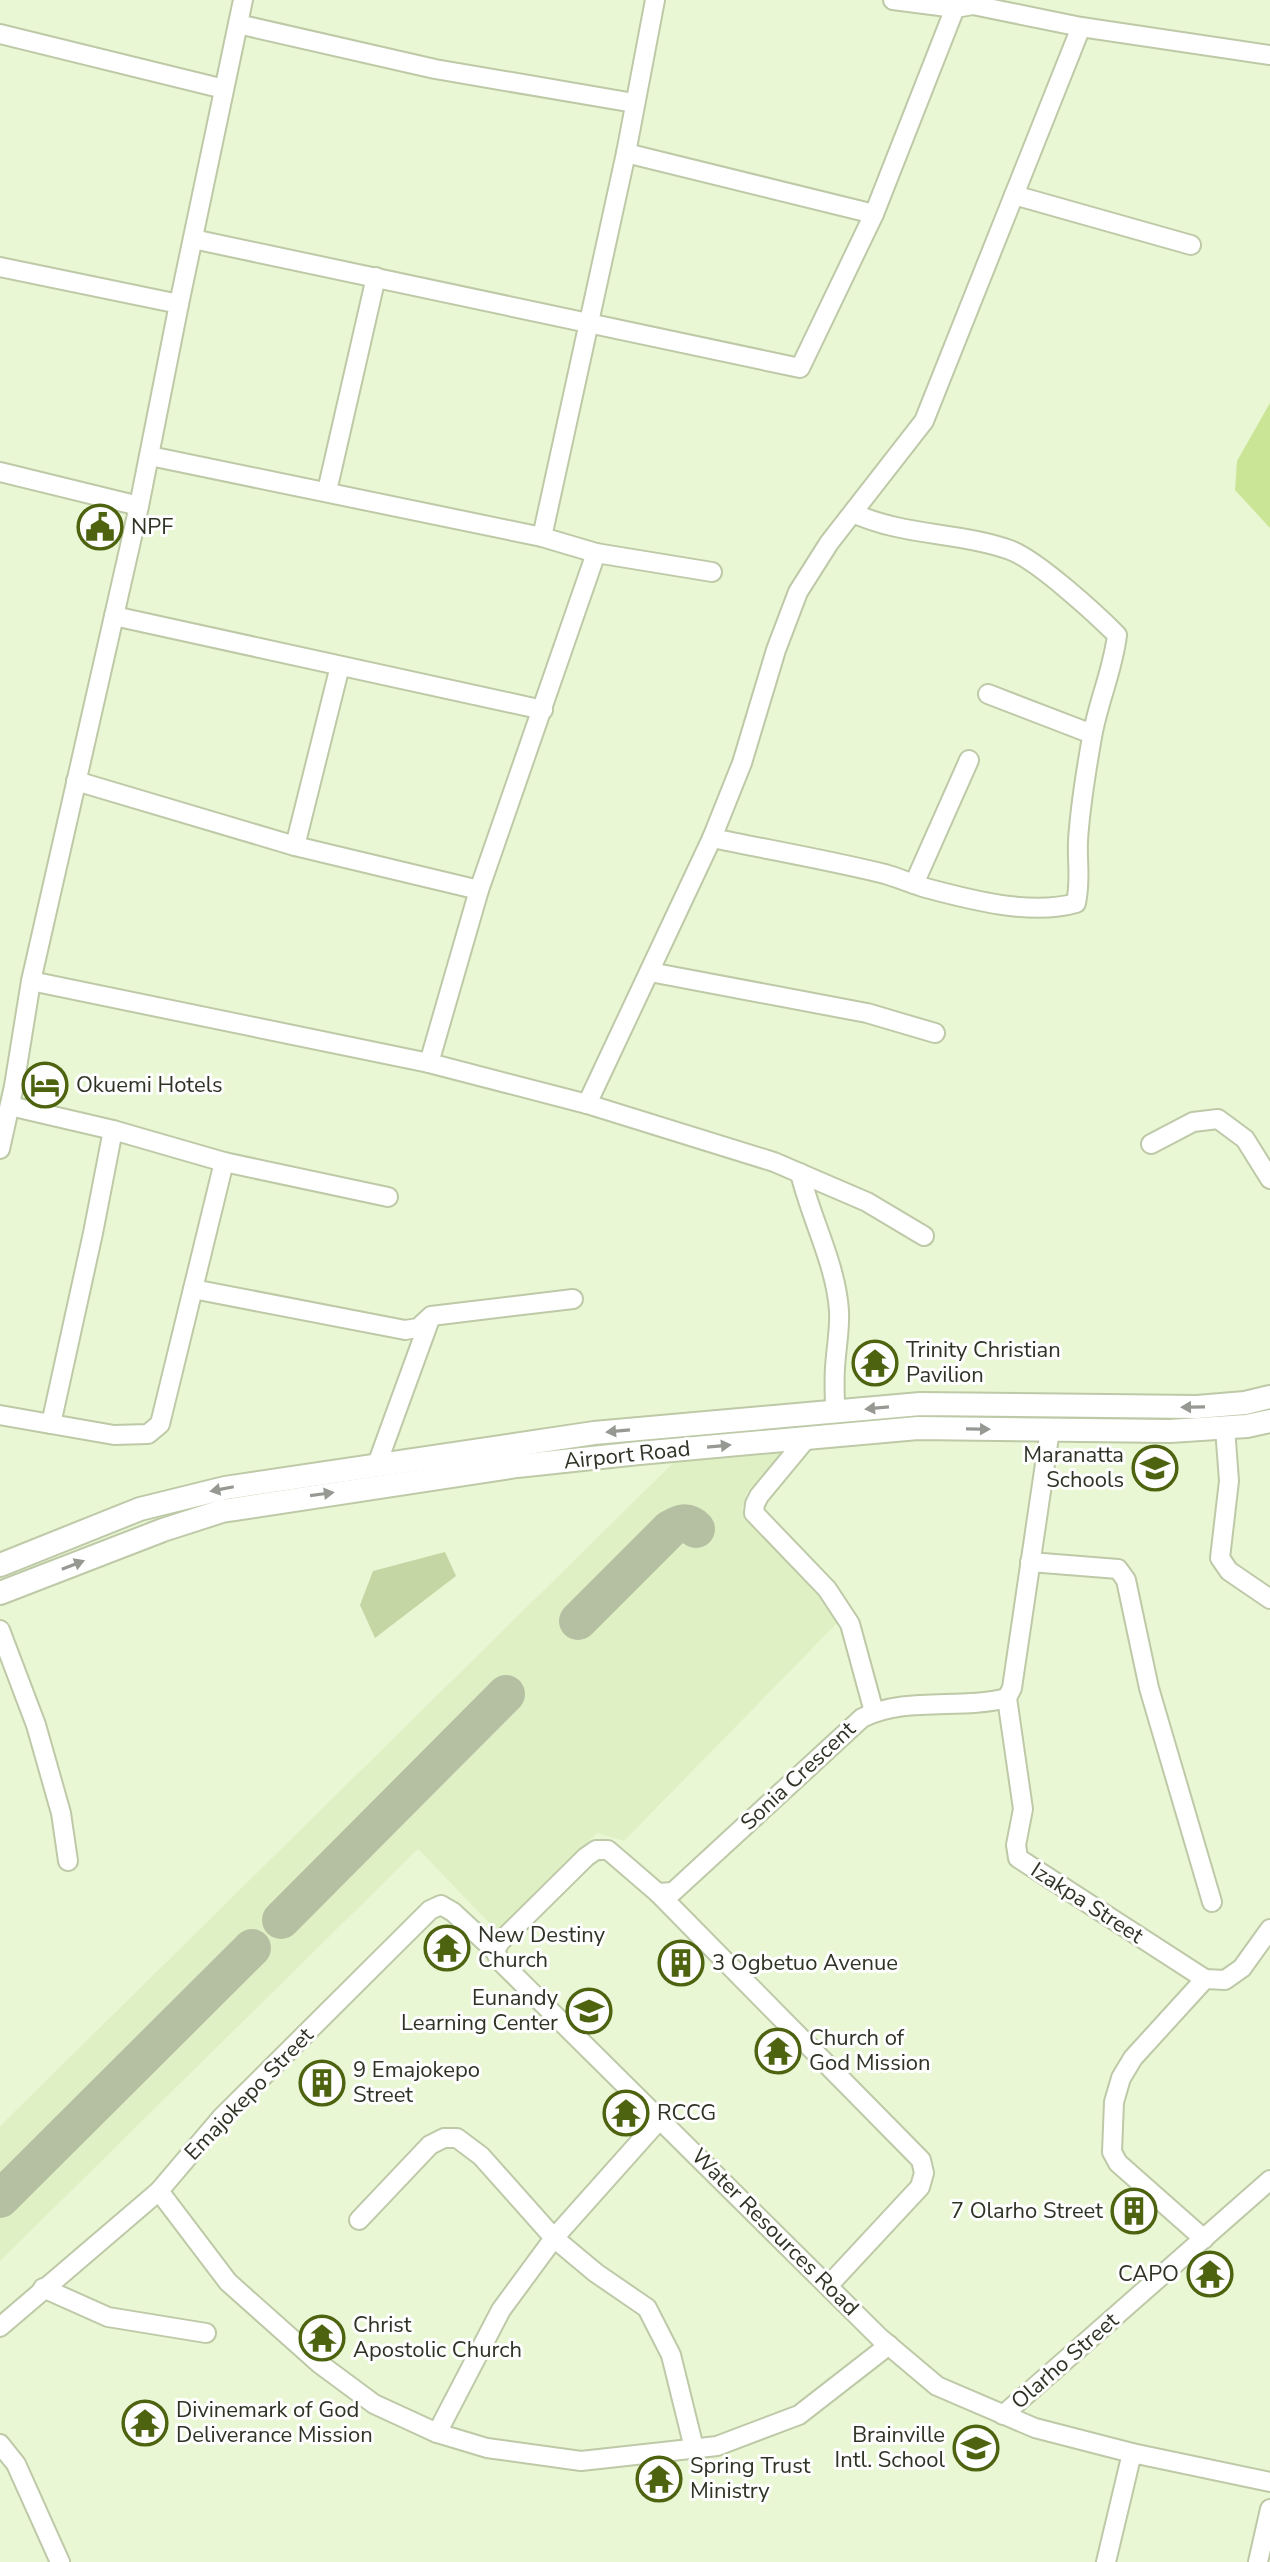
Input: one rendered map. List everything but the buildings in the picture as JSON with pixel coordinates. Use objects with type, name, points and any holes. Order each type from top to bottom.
[{"type":"main road","name":"Airport Road","points":[[0,1593],[163,1530],[222,1511],[515,1456],[594,1433],[920,1404],[1197,1407],[1245,1403],[1270,1397]]},
{"type":"main road","name":"Airport Road","points":[[0,1565],[140,1509],[225,1488],[376,1467],[918,1428],[1170,1431],[1225,1428],[1270,1421]]},
{"type":"street","points":[[0,1149],[10,1106],[7,1084],[150,456],[243,0]]},
{"type":"street","points":[[542,537],[626,153],[655,0]]},
{"type":"street","points":[[893,0],[968,4],[1081,27],[1270,55]]},
{"type":"street","points":[[193,239],[800,368],[874,214],[968,4]]},
{"type":"street","points":[[238,24],[435,69],[634,103]]},
{"type":"street","points":[[587,1104],[712,838],[742,763],[776,650],[798,592],[829,543],[924,421],[1081,27]]},
{"type":"street","points":[[0,34],[224,89]]},
{"type":"street","points":[[626,153],[874,214]]},
{"type":"street","points":[[1014,195],[1191,245]]},
{"type":"street","points":[[0,267],[179,304]]},
{"type":"street","points":[[327,491],[376,277]]},
{"type":"street","points":[[150,456],[542,537],[596,553],[712,572]]},
{"type":"street","points":[[0,472],[139,506]]},
{"type":"street","points":[[712,838],[888,875],[982,902],[1034,907],[1061,907],[1076,903],[1080,880],[1079,833],[1092,734],[1117,635],[1038,567],[1013,551],[978,541],[878,525],[853,513]]},
{"type":"street","points":[[429,1063],[479,890],[596,553]]},
{"type":"street","points":[[114,616],[543,710]]},
{"type":"street","points":[[295,846],[340,666]]},
{"type":"street","points":[[988,694],[1092,734]]},
{"type":"street","points":[[914,884],[969,760]]},
{"type":"street","points":[[76,781],[295,846],[479,890]]},
{"type":"street","points":[[650,972],[867,1013],[935,1033]]},
{"type":"street","points":[[31,981],[429,1063],[587,1104],[774,1162],[867,1202],[924,1236]]},
{"type":"street","points":[[10,1106],[113,1130],[224,1162],[388,1197]]},
{"type":"street","points":[[1151,1144],[1193,1122],[1218,1119],[1245,1139],[1270,1179]]},
{"type":"street","points":[[51,1424],[113,1130]]},
{"type":"street","points":[[0,1415],[114,1435],[148,1434],[160,1424],[224,1162]]},
{"type":"street","points":[[800,1173],[820,1233],[839,1312],[835,1412]]},
{"type":"street","points":[[193,1289],[405,1330],[418,1328],[431,1316],[573,1299]]},
{"type":"street","points":[[376,1467],[431,1316]]},
{"type":"street","points":[[1225,1428],[1229,1481],[1220,1558],[1229,1571],[1270,1599]]},
{"type":"street","name":"Izakpa Street","points":[[1050,1430],[1012,1688],[1007,1698],[1023,1809],[1016,1845],[1018,1858],[1205,1979]]},
{"type":"street","points":[[807,1438],[759,1496],[754,1513],[827,1589],[850,1624],[874,1712]]},
{"type":"street","points":[[1030,1562],[1108,1567],[1118,1569],[1126,1580],[1149,1688],[1212,1902]]},
{"type":"street","points":[[0,1630],[40,1740],[61,1813],[68,1861]]},
{"type":"street","name":"Sonia Crescent","points":[[658,1893],[673,1892],[862,1718],[874,1712],[940,1704],[995,1702],[1007,1698]]},
{"type":"street","points":[[495,1951],[500,1942],[596,1850],[608,1850],[658,1893],[921,2160],[924,2173],[920,2187],[828,2286]]},
{"type":"street","name":"Emajokepo Street","points":[[0,2327],[159,2191],[221,2118],[430,1910],[441,1905],[453,1912],[495,1951]]},
{"type":"street","points":[[1204,2239],[1118,2163],[1112,2152],[1114,2102],[1121,2078],[1133,2058],[1205,1979],[1225,1980],[1242,1968],[1270,1929]]},
{"type":"street","name":"Water Resources Road","points":[[495,1951],[500,1961],[828,2286],[937,2386],[1035,2428],[1132,2453],[1270,2482]]},
{"type":"street","points":[[437,2433],[501,2310],[554,2238],[661,2118]]},
{"type":"street","points":[[359,2220],[430,2145],[444,2138],[457,2138],[481,2156],[554,2238],[596,2273],[647,2308],[671,2355],[694,2448]]},
{"type":"street","name":"Olarho Street","points":[[1003,2415],[1270,2180]]},
{"type":"street","points":[[159,2191],[228,2282],[320,2364],[374,2404],[437,2433],[487,2448],[581,2461],[717,2446],[799,2415],[889,2345]]},
{"type":"street","points":[[43,2288],[108,2317],[206,2333]]},
{"type":"street","points":[[0,2444],[16,2464],[60,2562]]},
{"type":"street","points":[[1106,2562],[1132,2453]]},
{"type":"street","points":[[1258,2562],[1270,2509]]},
{"type":"shaded area","points":[[1270,403],[1270,528],[1235,490],[1237,461]]},
{"type":"shaded area","points":[[787,1453],[747,1492],[742,1509],[844,1616],[624,1841],[597,1833],[498,1932],[418,1849],[0,2261],[0,2126],[674,1462]]},
{"type":"shaded area","points":[[445,1552],[456,1576],[375,1638],[360,1605],[373,1571]]},
{"type":"taxiway","points":[[578,1621],[670,1529],[683,1523],[696,1529]]},
{"type":"taxiway","points":[[281,1920],[506,1694]]},
{"type":"taxiway","points":[[0,2199],[252,1948]]},
{"type":"place","name":"NPF","points":[[100,527]]},
{"type":"place","name":"Okuemi Hotels","points":[[45,1085]]},
{"type":"place","name":"Trinity Christian Pavilion","points":[[875,1363]]},
{"type":"place","name":"Maranatta Schools","points":[[1155,1468]]},
{"type":"place","name":"New Destiny Church","points":[[447,1948]]},
{"type":"place","name":"3 Ogbetuo Avenue","points":[[681,1963]]},
{"type":"place","name":"Eunandy Learning Center","points":[[589,2011]]},
{"type":"place","name":"Church of God Mission","points":[[778,2051]]},
{"type":"place","name":"9 Emajokepo Street","points":[[322,2083]]},
{"type":"place","name":"RCCG","points":[[626,2113]]},
{"type":"place","name":"7 Olarho Street","points":[[1134,2211]]},
{"type":"place","name":"CAPO","points":[[1210,2274]]},
{"type":"place","name":"Christ Apostolic Church","points":[[322,2338]]},
{"type":"place","name":"Divinemark of God Deliverance Mission","points":[[145,2423]]},
{"type":"place","name":"Brainville Intl. School","points":[[976,2448]]},
{"type":"place","name":"Spring Trust Ministry","points":[[659,2479]]}]
